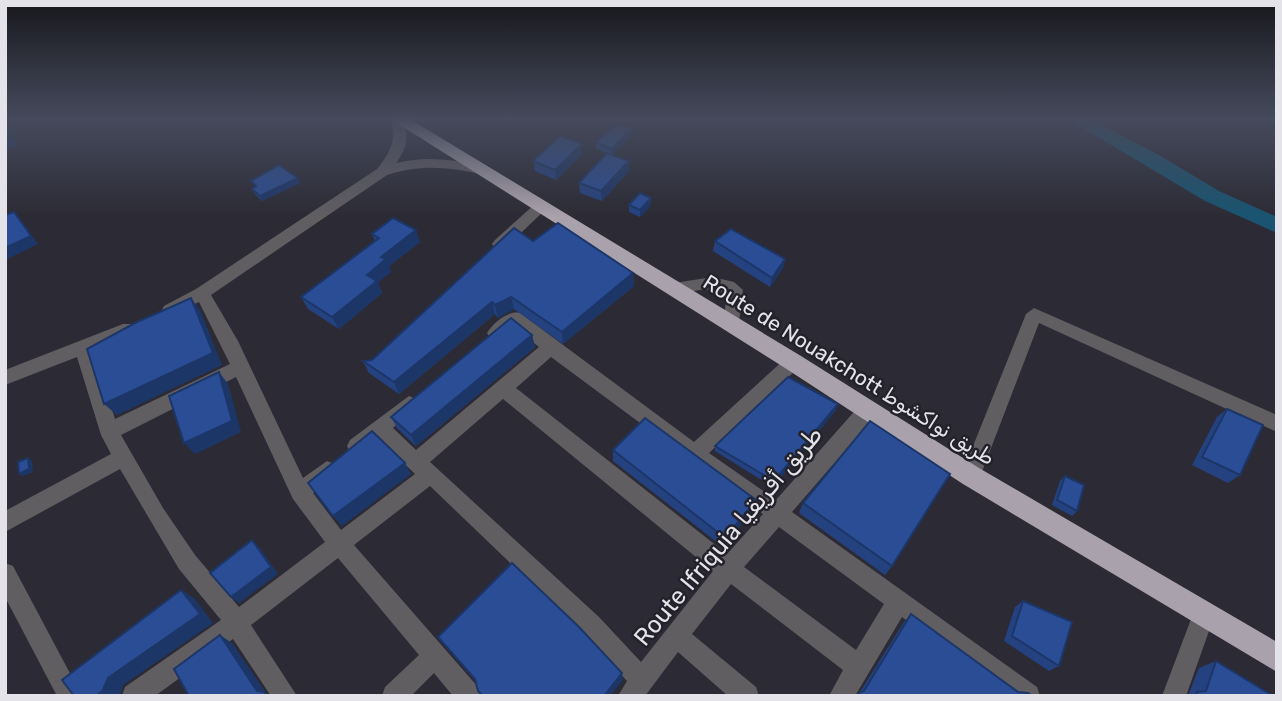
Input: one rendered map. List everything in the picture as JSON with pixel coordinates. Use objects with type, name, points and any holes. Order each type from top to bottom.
[{"type":"highway","name":"Route de Nouakchott طريق نواكشوط","points":[[451,151],[793,362],[971,476],[1277,658]]},
{"type":"street","points":[[382,172],[399,151]]},
{"type":"street","points":[[5,378],[153,318],[202,293],[382,172],[414,162],[431,161],[484,171]]},
{"type":"street","points":[[491,253],[541,206]]},
{"type":"street","points":[[674,289],[712,283],[735,290],[732,324]]},
{"type":"street","points":[[202,293],[229,341],[279,453],[300,492],[340,545],[469,696]]},
{"type":"street","points":[[971,476],[1034,314],[1277,424]]},
{"type":"street","points":[[483,343],[514,318],[1028,696]]},
{"type":"street","points":[[134,696],[340,545],[423,468],[503,388],[551,347]]},
{"type":"street","points":[[83,348],[110,430],[156,515],[187,562],[236,623],[285,696]]},
{"type":"street","points":[[696,453],[793,362]]},
{"type":"street","points":[[110,430],[240,367]]},
{"type":"street","points":[[503,388],[710,555],[730,567],[859,667]]},
{"type":"street","points":[[300,492],[421,394]]},
{"type":"street","name":"Route Ifriquia طريق أفريقيا","points":[[636,688],[730,567],[867,411]]},
{"type":"street","points":[[380,427],[591,625],[636,688]]},
{"type":"street","points":[[5,522],[124,457]]},
{"type":"street","points":[[5,573],[70,696]]},
{"type":"street","points":[[841,696],[899,601]]},
{"type":"street","points":[[1174,696],[1204,614]]},
{"type":"street","points":[[677,636],[747,696]]},
{"type":"street","points":[[394,696],[435,656]]},
{"type":"building","points":[[544,151],[575,151],[555,170],[533,161]]},
{"type":"building","points":[[607,153],[629,161],[601,191],[579,183]]},
{"type":"building","points":[[279,165],[298,178],[260,196],[252,189],[256,186],[251,181]]},
{"type":"building","points":[[640,193],[651,198],[640,210],[629,205]]},
{"type":"building","points":[[14,212],[31,236],[5,248],[5,215]]},
{"type":"building","points":[[393,218],[416,230],[381,257],[386,259],[367,275],[377,281],[332,317],[301,297],[379,238],[372,234]]},
{"type":"building","points":[[558,223],[633,273],[562,332],[511,297],[495,305],[492,302],[394,382],[363,361],[372,360],[514,228],[533,241]]},
{"type":"building","points":[[731,229],[785,259],[772,278],[715,241]]},
{"type":"building","points":[[191,298],[213,353],[104,404],[87,349],[135,323]]},
{"type":"building","points":[[511,318],[532,335],[411,435],[391,417]]},
{"type":"building","points":[[219,372],[232,421],[184,443],[169,396]]},
{"type":"building","points":[[788,377],[838,404],[774,481],[715,446]]},
{"type":"building","points":[[1227,409],[1263,425],[1240,475],[1202,457]]},
{"type":"building","points":[[645,418],[756,500],[725,538],[613,450]]},
{"type":"building","points":[[870,421],[950,474],[892,566],[803,503]]},
{"type":"building","points":[[372,431],[405,463],[333,516],[308,483]]},
{"type":"building","points":[[28,458],[29,469],[19,474],[18,462]]},
{"type":"building","points":[[1065,476],[1084,485],[1077,511],[1057,500]]},
{"type":"building","points":[[252,540],[271,567],[231,597],[210,573]]},
{"type":"building","points":[[512,563],[579,627],[622,673],[604,696],[483,696],[478,691],[475,679],[438,637]]},
{"type":"building","points":[[181,590],[200,614],[108,678],[103,690],[96,696],[74,696],[62,680]]},
{"type":"building","points":[[1023,601],[1072,622],[1059,666],[1012,636]]},
{"type":"building","points":[[911,614],[1018,692],[1033,696],[857,696],[864,691]]},
{"type":"building","points":[[220,635],[257,691],[264,692],[267,696],[189,696],[174,669]]},
{"type":"building","points":[[1216,661],[1273,696],[1196,696],[1197,692],[1206,691]]},
{"type":"waterway","points":[[1136,151],[1212,196],[1277,226]]}]
